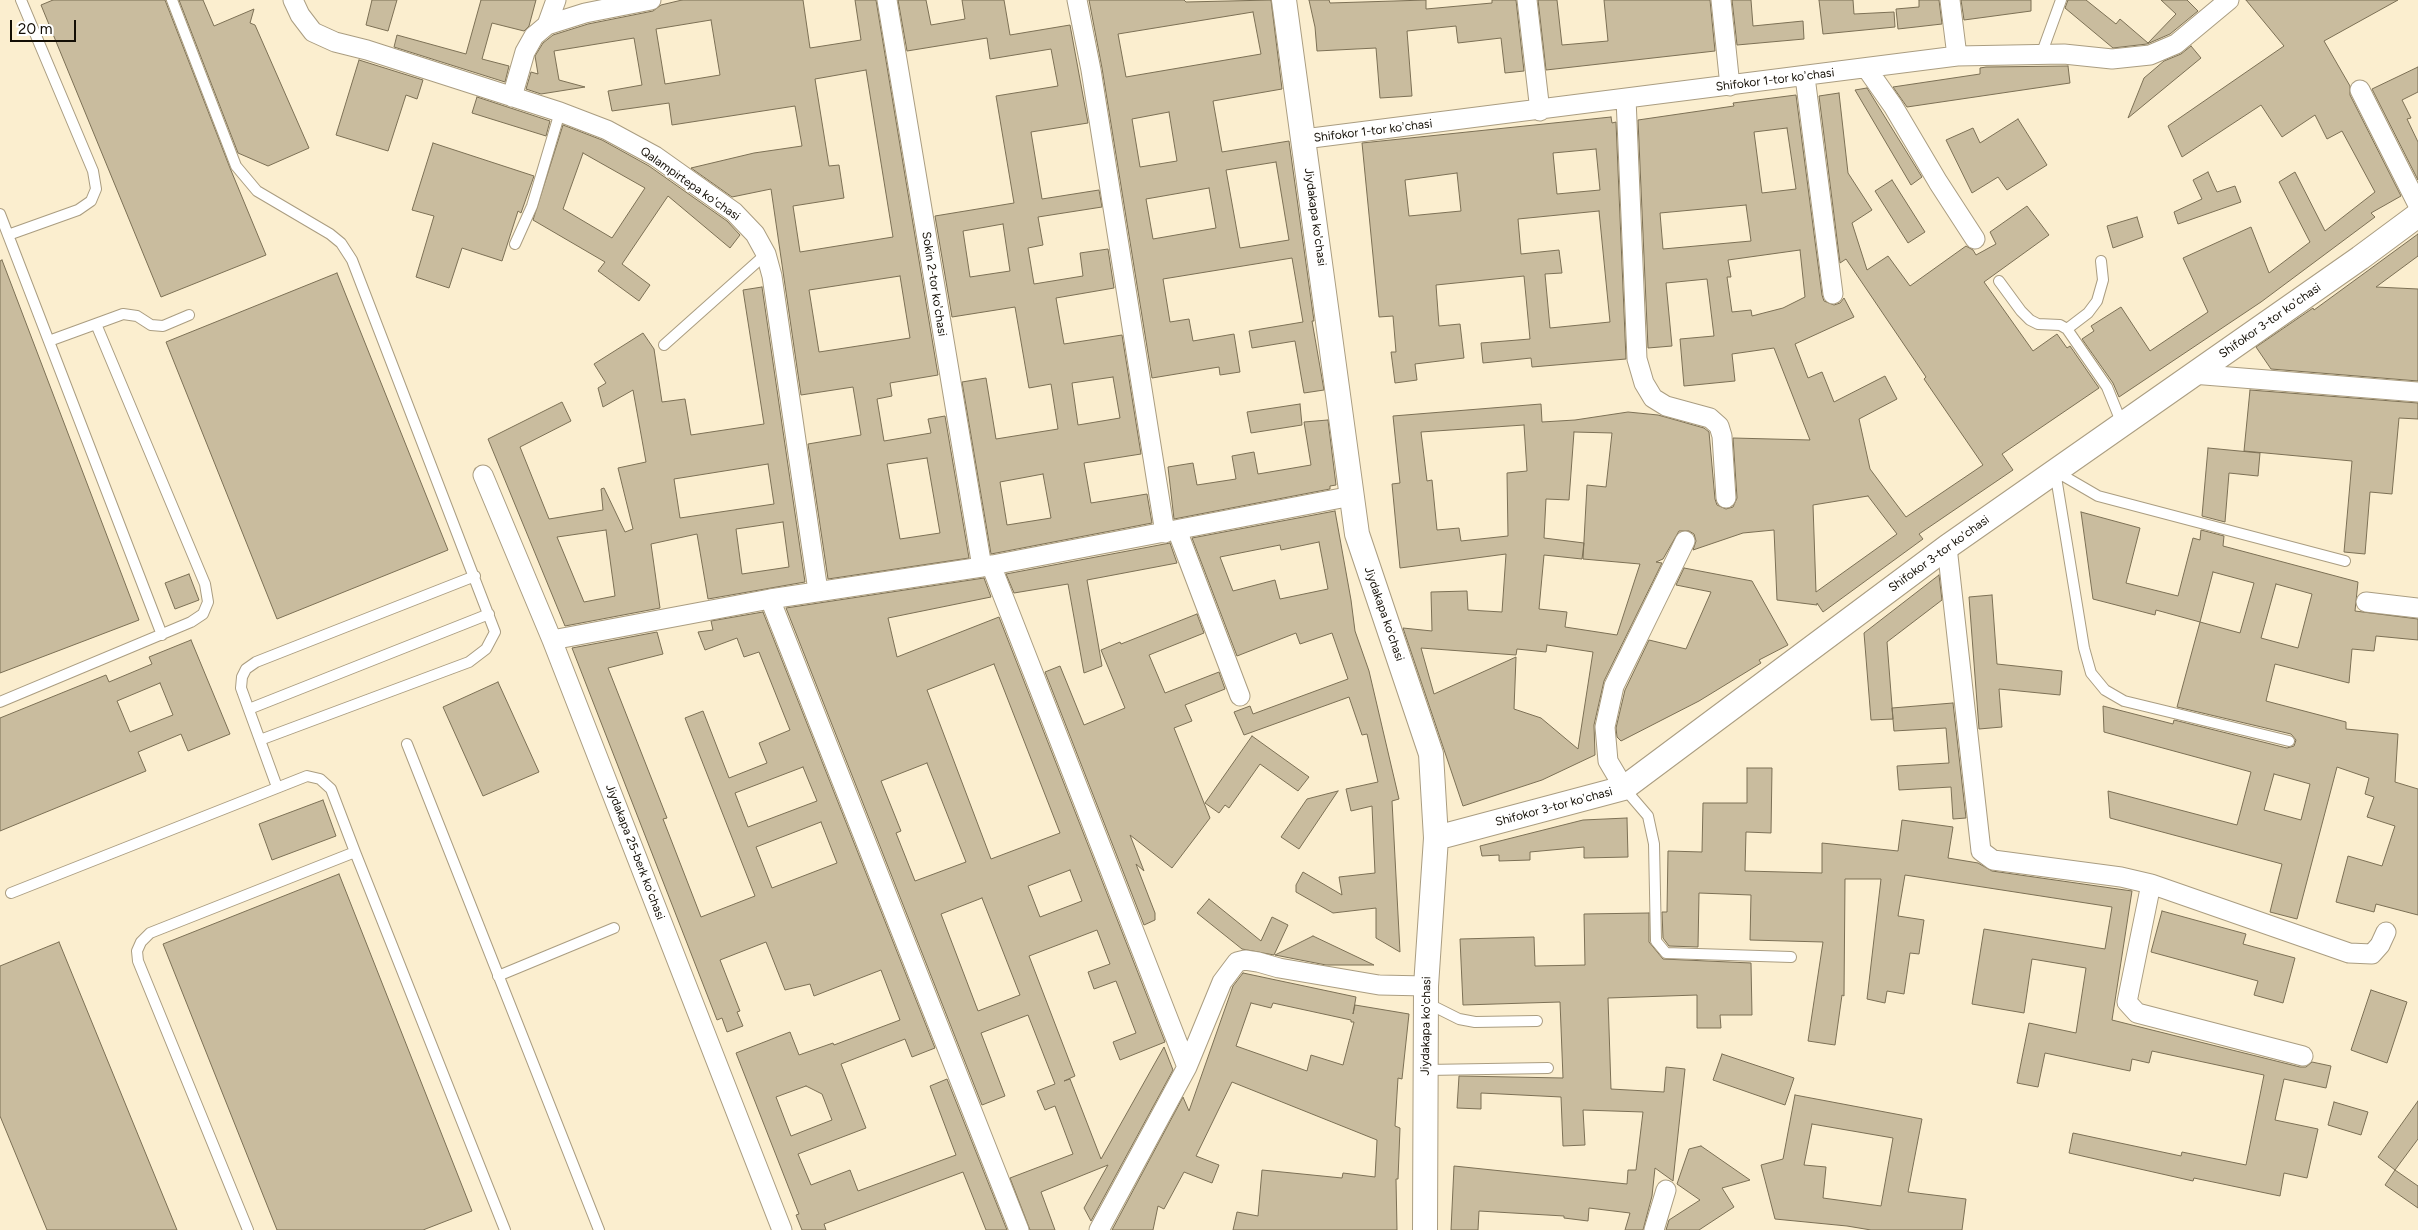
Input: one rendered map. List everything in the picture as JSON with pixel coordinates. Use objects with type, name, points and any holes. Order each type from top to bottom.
[{"type":"street","name":"Qalampirtepa koʻchasi","points":[[293,0],[300,16],[313,32],[335,42],[367,50],[560,112],[607,130],[654,156],[734,212],[755,234],[766,254],[772,276],[818,591]]},
{"type":"street","points":[[547,25],[556,0]]},
{"type":"street","points":[[512,97],[525,52],[534,36],[547,25],[585,13],[651,0]]},
{"type":"street","name":"Sokin 2-tor koʼchasi","points":[[887,0],[986,566],[1187,1067]]},
{"type":"street","points":[[1077,0],[1091,70],[1171,532],[1240,696]]},
{"type":"street","name":"Jiydakapa ko'chasi","points":[[1284,0],[1357,534],[1431,754],[1436,838],[1426,994],[1425,1230]]},
{"type":"street","points":[[1527,0],[1540,110]]},
{"type":"street","points":[[1721,0],[1730,86]]},
{"type":"street","points":[[1950,0],[1957,56]]},
{"type":"street","name":"Shifokor 1-tor koʼchasi","points":[[1304,139],[1805,77],[1957,56],[2064,54],[2112,59],[2150,54],[2176,44],[2229,0]]},
{"type":"street","points":[[1867,69],[1893,106],[1938,182],[1975,239]]},
{"type":"street","points":[[1805,77],[1833,294]]},
{"type":"street","points":[[2360,90],[2418,205]]},
{"type":"street","points":[[1626,98],[1637,359],[1644,383],[1653,398],[1666,406],[1710,418],[1718,426],[1722,436],[1726,498]]},
{"type":"street","name":"Shifokor 3-tor koʼchasi","points":[[1436,838],[1624,788],[1947,547],[2360,258],[2418,215]]},
{"type":"street","points":[[2192,374],[2418,392]]},
{"type":"street","name":"Jiydakapa 25-berk koʼchasi","points":[[483,475],[552,640],[782,1230]]},
{"type":"street","points":[[552,640],[770,599],[986,566],[1352,496]]},
{"type":"street","points":[[1624,788],[1608,761],[1605,727],[1614,686],[1686,541]]},
{"type":"street","points":[[1947,547],[1981,851],[1993,860],[2121,877],[2151,884],[2349,954],[2372,954],[2380,945],[2386,932]]},
{"type":"street","points":[[770,599],[1019,1230]]},
{"type":"street","points":[[2366,602],[2418,608]]},
{"type":"street","points":[[2151,884],[2127,1002],[2138,1013],[2302,1056]]},
{"type":"street","points":[[1099,1230],[1187,1067],[1222,982],[1237,962],[1258,962],[1279,968],[1426,994]]},
{"type":"street","points":[[1654,1230],[1666,1190]]},
{"type":"lane","points":[[8,235],[78,210],[90,201],[96,189],[93,171],[21,0]]},
{"type":"lane","points":[[172,0],[236,166],[258,191],[342,243],[352,260],[495,632],[486,649],[473,659],[260,740]]},
{"type":"lane","points":[[2041,55],[2061,0]]},
{"type":"lane","points":[[515,244],[532,206],[560,112]]},
{"type":"lane","points":[[0,214],[162,635]]},
{"type":"lane","points":[[664,345],[766,254]]},
{"type":"lane","points":[[2067,329],[2088,313],[2097,301],[2103,280],[2101,261]]},
{"type":"lane","points":[[1999,281],[2030,320],[2038,324],[2060,325],[2067,329],[2107,386],[2122,424]]},
{"type":"lane","points":[[49,342],[129,314],[151,325],[163,326],[189,315]]},
{"type":"lane","points":[[0,702],[191,622],[203,614],[208,602],[205,584],[96,324]]},
{"type":"lane","points":[[2055,471],[2098,496],[2345,561]]},
{"type":"lane","points":[[2055,471],[2084,648],[2091,673],[2104,690],[2124,701],[2289,741]]},
{"type":"lane","points":[[277,788],[241,688],[242,677],[246,669],[256,662],[475,576]]},
{"type":"lane","points":[[249,709],[489,614]]},
{"type":"lane","points":[[407,744],[598,1230]]},
{"type":"lane","points":[[11,893],[307,776],[320,779],[331,789],[501,1229]]},
{"type":"lane","points":[[1624,788],[1648,816],[1654,844],[1656,941],[1666,953],[1791,958]]},
{"type":"lane","points":[[248,1230],[138,961],[137,951],[141,942],[150,933],[355,852]]},
{"type":"lane","points":[[498,976],[614,928]]},
{"type":"lane","points":[[1426,994],[1460,1018],[1475,1022],[1538,1021]]},
{"type":"lane","points":[[1426,1070],[1548,1068]]},
{"type":"building","points":[[53,0],[165,0],[266,255],[161,297],[41,5]]},
{"type":"building","points":[[179,0],[203,0],[214,26],[254,9],[250,23],[255,25],[309,148],[268,166],[238,153]]},
{"type":"building","points":[[372,0],[397,0],[388,31],[366,25]]},
{"type":"building","points":[[481,0],[536,0],[529,26],[524,31],[492,23],[482,59],[509,66],[505,82],[394,47],[397,35],[466,54]]},
{"type":"building","points":[[682,0],[803,0],[810,48],[861,40],[855,0],[876,0],[938,375],[890,383],[892,396],[877,399],[884,441],[931,433],[928,419],[945,416],[969,558],[828,579],[808,444],[861,435],[853,387],[801,395],[771,189],[732,197],[691,168],[754,153],[802,146],[795,106],[672,125],[669,103],[612,111],[608,91],[642,85],[634,38],[554,51],[559,80],[585,87],[541,94],[526,89],[531,72],[538,74],[535,56],[543,43],[553,35],[588,24],[653,11],[661,5]],"holes":[[[711,20],[720,75],[665,84],[656,29]],[[866,70],[893,237],[800,252],[793,206],[844,198],[839,165],[829,166],[815,79]],[[900,276],[910,338],[819,352],[809,290]],[[927,458],[940,533],[900,539],[887,464]]]},
{"type":"building","points":[[898,0],[926,0],[931,25],[965,19],[962,0],[1004,0],[1010,35],[1070,25],[1088,123],[1031,132],[1042,199],[1099,190],[1102,207],[1038,217],[1043,245],[1028,248],[1034,284],[1083,276],[1080,253],[1108,249],[1114,288],[1056,298],[1064,344],[1122,335],[1141,454],[1084,463],[1091,503],[1147,494],[1152,523],[991,554],[962,382],[986,378],[996,439],[1058,429],[1051,384],[1029,388],[1015,307],[952,317],[935,216],[1014,203],[996,96],[1058,86],[1051,49],[990,59],[987,38],[907,51]],"holes":[[[1003,224],[1010,271],[970,277],[963,231]],[[1113,377],[1120,418],[1078,425],[1072,383]],[[1043,474],[1051,518],[1007,525],[1000,482]]]},
{"type":"building","points":[[1089,0],[1184,0],[1186,2],[1271,0],[1282,89],[1213,101],[1222,152],[1289,141],[1314,321],[1312,321],[1324,390],[1304,393],[1295,341],[1252,348],[1249,331],[1303,322],[1292,258],[1163,279],[1170,322],[1189,319],[1193,341],[1234,334],[1240,372],[1220,375],[1219,367],[1152,378],[1102,68]],"holes":[[[1253,12],[1261,54],[1126,77],[1118,34]],[[1169,112],[1177,161],[1140,167],[1132,119]],[[1276,162],[1289,240],[1240,248],[1226,170]],[[1209,188],[1216,228],[1153,239],[1146,199]]]},
{"type":"building","points":[[1309,0],[1329,0],[1330,3],[1426,0],[1426,9],[1492,3],[1492,0],[1516,0],[1524,71],[1505,73],[1501,38],[1458,43],[1456,26],[1407,31],[1412,96],[1380,98],[1376,48],[1317,51],[1315,27]]},
{"type":"building","points":[[1538,0],[1557,0],[1562,45],[1608,41],[1604,0],[1710,0],[1715,51],[1546,70]]},
{"type":"building","points":[[1732,0],[1751,0],[1753,26],[1803,21],[1804,39],[1737,45]]},
{"type":"building","points":[[1819,0],[1853,0],[1854,14],[1894,12],[1895,27],[1823,34]]},
{"type":"building","points":[[1919,0],[1939,0],[1942,24],[1898,29],[1896,9],[1919,7]]},
{"type":"building","points":[[1961,0],[2031,0],[2031,11],[1964,20]]},
{"type":"building","points":[[2068,0],[2086,0],[2116,24],[2120,19],[2148,43],[2176,14],[2161,0],[2187,0],[2198,11],[2170,34],[2147,44],[2113,48],[2065,8]]},
{"type":"building","points":[[2246,0],[2398,0],[2324,41],[2350,86],[2350,95],[2401,196],[2371,213],[2375,217],[2261,302],[2119,397],[2113,383],[2082,339],[2094,331],[2091,326],[2121,307],[2150,351],[2208,312],[2183,258],[2251,227],[2269,273],[2310,242],[2279,182],[2295,172],[2325,231],[2375,192],[2342,131],[2327,139],[2315,115],[2282,137],[2261,105],[2182,157],[2168,126],[2284,46]]},
{"type":"building","points":[[2191,46],[2201,58],[2128,118],[2144,78],[2164,61],[2181,54]]},
{"type":"building","points":[[359,60],[423,80],[417,99],[406,95],[388,151],[336,135]]},
{"type":"building","points":[[2068,66],[2070,83],[1907,107],[1893,87],[1980,74],[1980,68],[1986,67]]},
{"type":"building","points":[[2418,67],[2418,92],[2402,100],[2411,118],[2407,119],[2418,142],[2418,180],[2372,89]]},
{"type":"building","points":[[1867,88],[1922,177],[1911,185],[1855,90]]},
{"type":"building","points":[[1839,93],[1848,173],[1872,210],[1852,223],[1867,270],[1888,256],[1910,286],[1966,246],[1973,250],[1976,255],[1996,244],[1990,232],[2027,206],[2049,235],[1984,282],[2033,351],[2057,334],[2067,348],[2070,346],[2099,388],[2002,454],[2013,470],[1919,534],[1923,539],[1823,612],[1817,603],[1817,605],[1777,600],[1774,530],[1743,533],[1693,550],[1696,541],[1694,534],[1689,531],[1679,531],[1663,559],[1656,562],[1662,563],[1604,681],[1594,725],[1595,755],[1542,780],[1463,806],[1403,628],[1432,631],[1431,592],[1467,591],[1468,610],[1502,612],[1506,554],[1400,568],[1392,484],[1400,483],[1393,416],[1541,404],[1542,422],[1575,420],[1628,412],[1658,415],[1704,428],[1709,432],[1715,499],[1717,505],[1726,509],[1733,507],[1737,498],[1733,438],[1810,440],[1774,348],[1732,354],[1735,381],[1684,386],[1680,339],[1714,336],[1707,279],[1666,283],[1672,346],[1648,348],[1638,120],[1734,106],[1733,103],[1796,95],[1822,295],[1824,301],[1834,305],[1840,303],[1844,298],[1854,317],[1795,344],[1808,378],[1822,372],[1834,402],[1885,376],[1897,399],[1859,419],[1870,469],[1906,517],[1983,465],[1924,379],[1926,377],[1846,259],[1840,263],[1819,96]],"holes":[[[1787,128],[1796,189],[1762,193],[1754,132]],[[1746,205],[1751,241],[1663,249],[1660,213]],[[1800,250],[1805,297],[1783,308],[1752,316],[1751,310],[1732,312],[1727,277],[1731,277],[1728,260]],[[1524,425],[1527,471],[1507,473],[1508,536],[1461,541],[1459,528],[1437,530],[1432,480],[1427,481],[1421,432]],[[1574,432],[1612,433],[1606,487],[1587,485],[1584,543],[1544,538],[1546,499],[1569,500]],[[1868,496],[1897,534],[1816,592],[1813,505]],[[1584,545],[1583,559],[1640,564],[1617,635],[1565,627],[1567,612],[1539,609],[1544,555],[1582,559]],[[1547,645],[1593,652],[1578,749],[1541,718],[1514,709],[1516,657],[1434,694],[1421,648],[1516,655],[1517,649],[1546,652]]]},
{"type":"building","points":[[477,97],[550,121],[546,136],[472,113]]},
{"type":"building","points":[[1611,117],[1612,123],[1616,122],[1626,359],[1532,367],[1531,358],[1483,363],[1481,343],[1530,339],[1524,276],[1436,285],[1439,326],[1460,324],[1464,358],[1415,364],[1417,380],[1395,383],[1391,352],[1396,352],[1393,316],[1379,317],[1362,143]],"holes":[[[1596,149],[1600,190],[1557,194],[1553,153]],[[1457,173],[1461,211],[1409,216],[1405,180]],[[1599,211],[1610,322],[1550,328],[1545,274],[1562,273],[1559,250],[1521,254],[1518,219]]]},
{"type":"building","points":[[2018,119],[2047,165],[2007,190],[1998,177],[1972,193],[1946,140],[1973,128],[1980,143]]},
{"type":"building","points":[[563,125],[602,140],[649,166],[727,221],[740,235],[730,248],[668,196],[622,264],[650,285],[639,301],[598,271],[605,262],[533,220]],"holes":[[[583,153],[645,188],[612,238],[563,209]]]},
{"type":"building","points":[[433,143],[534,176],[521,213],[518,211],[502,261],[462,248],[449,288],[416,277],[434,216],[412,210]]},
{"type":"building","points":[[2208,172],[2217,192],[2235,186],[2241,202],[2178,224],[2174,212],[2202,199],[2193,180]]},
{"type":"building","points":[[1892,180],[1925,232],[1908,243],[1875,191]]},
{"type":"building","points":[[2137,217],[2143,237],[2113,248],[2107,226]]},
{"type":"building","points":[[2418,234],[2418,256],[2376,287],[2418,289],[2418,381],[2271,369],[2256,347],[2313,308],[2314,310]]},
{"type":"building","points":[[2,260],[139,620],[0,673],[0,261]]},
{"type":"building","points":[[337,273],[448,550],[277,619],[166,342]]},
{"type":"building","points":[[762,287],[805,582],[708,599],[697,534],[651,544],[660,608],[565,626],[488,439],[562,402],[571,421],[520,447],[549,519],[603,510],[601,489],[604,488],[625,532],[633,529],[618,468],[646,462],[633,390],[603,407],[598,388],[606,383],[594,364],[643,333],[654,349],[662,402],[685,399],[691,435],[764,424],[743,290]],"holes":[[[768,464],[774,504],[680,518],[674,479]],[[783,522],[789,567],[742,574],[736,529]],[[606,530],[615,596],[584,602],[557,537]]]},
{"type":"building","points":[[2250,390],[2418,403],[2418,419],[2399,418],[2392,494],[2370,492],[2365,554],[2344,552],[2352,461],[2244,451]]},
{"type":"building","points":[[1300,404],[1302,425],[1251,433],[1247,412]]},
{"type":"building","points":[[1328,420],[1336,485],[1330,486],[1330,489],[1174,519],[1168,467],[1193,463],[1197,485],[1236,479],[1232,456],[1254,452],[1258,474],[1311,465],[1304,422]]},
{"type":"building","points":[[2208,448],[2260,453],[2258,476],[2229,473],[2225,522],[2202,516]]},
{"type":"building","points":[[1335,511],[1355,631],[1369,671],[1399,799],[1392,801],[1400,952],[1376,938],[1376,908],[1333,913],[1296,892],[1296,885],[1303,872],[1342,895],[1339,877],[1375,873],[1372,806],[1351,811],[1346,789],[1378,782],[1367,734],[1362,735],[1349,697],[1244,735],[1234,712],[1250,706],[1253,714],[1348,679],[1332,633],[1300,644],[1296,633],[1237,656],[1192,538]],"holes":[[[1319,542],[1328,589],[1280,599],[1275,580],[1233,591],[1220,557],[1280,545],[1281,550]]]},
{"type":"building","points":[[2081,512],[2140,528],[2126,583],[2178,596],[2193,538],[2200,540],[2201,530],[2224,536],[2223,546],[2358,582],[2355,611],[2418,619],[2418,640],[2376,636],[2374,651],[2352,649],[2349,683],[2275,664],[2266,701],[2346,722],[2346,729],[2398,734],[2395,782],[2418,789],[2418,915],[2376,904],[2374,912],[2336,902],[2348,856],[2382,866],[2395,826],[2367,817],[2374,797],[2365,794],[2369,778],[2337,767],[2297,919],[2270,912],[2282,864],[2110,818],[2108,791],[2237,825],[2251,772],[2104,732],[2103,706],[2173,724],[2174,720],[2287,748],[2294,746],[2296,740],[2291,734],[2177,707],[2200,622],[2156,610],[2155,615],[2093,599]],"holes":[[[2213,572],[2254,583],[2240,633],[2200,622]],[[2276,584],[2312,594],[2298,648],[2261,638]],[[2274,774],[2310,784],[2301,820],[2264,810]]]},
{"type":"building","points":[[1170,543],[1177,563],[1087,580],[1102,666],[1084,673],[1068,584],[1014,593],[1006,574]]},
{"type":"building","points":[[1684,568],[1752,581],[1788,645],[1759,660],[1761,663],[1699,701],[1621,741],[1617,737],[1616,728],[1625,690],[1649,640],[1686,649],[1711,592],[1676,585]]},
{"type":"building","points":[[189,574],[199,600],[175,609],[165,583]]},
{"type":"building","points":[[1939,575],[1942,600],[1887,642],[1893,719],[1871,720],[1864,633]]},
{"type":"building","points":[[984,578],[991,597],[888,618],[897,657],[999,617],[1165,1042],[1120,1060],[1113,1042],[1136,1033],[1116,981],[1094,989],[1088,972],[1110,964],[1097,930],[1029,956],[1075,1076],[1064,1081],[1070,1079],[1101,1159],[1164,1047],[1173,1070],[1091,1221],[1084,1208],[1108,1165],[1041,1192],[1055,1230],[1030,1230],[1010,1178],[1073,1154],[1055,1106],[1045,1110],[1037,1091],[1055,1084],[1028,1015],[981,1033],[1005,1096],[982,1105],[786,608]],"holes":[[[994,664],[1060,833],[991,859],[927,690]],[[927,763],[966,862],[915,881],[896,833],[901,831],[881,781]],[[1070,870],[1082,901],[1040,917],[1028,886]],[[982,898],[1020,995],[978,1011],[941,914]]]},
{"type":"building","points":[[1992,595],[1997,664],[2062,671],[2060,695],[1999,689],[2002,727],[1979,729],[1969,597]]},
{"type":"building","points":[[763,612],[935,1048],[912,1057],[905,1039],[841,1064],[866,1128],[798,1154],[811,1185],[850,1170],[858,1191],[956,1155],[930,1086],[947,1079],[1007,1230],[986,1230],[963,1172],[824,1224],[826,1230],[802,1230],[796,1215],[799,1214],[736,1053],[790,1032],[799,1055],[833,1043],[834,1045],[900,1020],[881,970],[814,996],[810,984],[785,990],[766,942],[720,960],[740,1011],[737,1012],[743,1026],[727,1032],[722,1018],[717,1020],[572,648],[657,632],[663,654],[608,668],[667,818],[663,819],[701,917],[755,896],[685,718],[703,711],[729,778],[767,763],[759,743],[790,730],[759,652],[744,657],[737,638],[705,650],[698,632],[713,630],[711,621]],"holes":[[[803,767],[817,801],[748,827],[735,793]],[[821,822],[837,863],[772,888],[756,847]],[[806,1086],[822,1094],[832,1120],[791,1136],[776,1097]]]},
{"type":"building","points":[[1197,614],[1204,633],[1149,655],[1165,693],[1219,672],[1225,689],[1185,705],[1192,721],[1174,728],[1210,818],[1172,868],[1130,835],[1144,871],[1136,864],[1155,913],[1155,920],[1144,925],[1045,672],[1060,666],[1084,725],[1125,708],[1101,650]]},
{"type":"building","points":[[191,640],[230,734],[188,751],[181,734],[138,752],[146,771],[0,831],[0,718],[106,675],[109,682],[152,664],[149,657]],"holes":[[[160,683],[173,715],[130,732],[117,701]]]},
{"type":"building","points":[[498,682],[539,772],[483,796],[443,707]]},
{"type":"building","points":[[1953,703],[1966,818],[1953,819],[1951,787],[1899,790],[1897,766],[1949,763],[1946,728],[1894,731],[1892,708]]},
{"type":"building","points":[[1252,736],[1309,777],[1298,791],[1260,764],[1229,808],[1225,805],[1219,813],[1205,803]]},
{"type":"building","points":[[1747,768],[1772,768],[1771,833],[1746,832],[1745,871],[1822,873],[1822,843],[1898,851],[1902,820],[1953,827],[1948,858],[1978,863],[1992,871],[2132,891],[2112,1020],[2300,1067],[2306,1067],[2312,1062],[2331,1066],[2326,1088],[2284,1079],[2275,1120],[2318,1129],[2307,1178],[2284,1173],[2280,1196],[2194,1178],[2193,1181],[2069,1153],[2073,1133],[2181,1156],[2182,1152],[2246,1165],[2264,1075],[2152,1051],[2149,1063],[2132,1059],[2130,1071],[2045,1053],[2038,1087],[2017,1083],[2029,1023],[2076,1033],[2086,968],[2032,959],[2024,1013],[1972,1004],[1984,929],[2105,949],[2112,907],[1905,875],[1898,916],[1924,920],[1919,954],[1910,953],[1904,994],[1887,991],[1885,1003],[1867,999],[1881,879],[1845,879],[1844,996],[1842,995],[1835,1045],[1808,1041],[1823,942],[1750,940],[1751,895],[1699,893],[1698,947],[1669,946],[1663,938],[1662,912],[1667,912],[1668,851],[1702,852],[1703,803],[1747,803]]},
{"type":"building","points":[[1338,791],[1299,849],[1281,837],[1307,799]]},
{"type":"building","points":[[323,800],[336,836],[272,860],[259,824]]},
{"type":"building","points":[[1627,818],[1628,857],[1584,858],[1584,847],[1530,852],[1530,860],[1499,861],[1499,855],[1482,856],[1480,846],[1583,820]]},
{"type":"building","points":[[339,874],[472,1211],[423,1230],[277,1230],[163,944]]},
{"type":"building","points":[[1209,899],[1261,941],[1272,917],[1288,925],[1274,955],[1242,949],[1197,913]]},
{"type":"building","points":[[2162,911],[2246,934],[2243,944],[2295,958],[2283,1003],[2254,995],[2258,981],[2151,952]]},
{"type":"building","points":[[1649,913],[1649,942],[1663,959],[1751,963],[1752,1015],[1720,1015],[1721,1028],[1697,1028],[1697,995],[1608,998],[1611,1089],[1664,1092],[1666,1067],[1685,1069],[1673,1181],[1655,1168],[1652,1196],[1643,1230],[1625,1230],[1630,1213],[1589,1208],[1588,1221],[1564,1218],[1564,1216],[1479,1211],[1478,1230],[1451,1230],[1454,1166],[1627,1184],[1628,1170],[1636,1170],[1643,1112],[1583,1110],[1585,1145],[1563,1146],[1561,1097],[1481,1093],[1481,1109],[1457,1108],[1459,1076],[1563,1078],[1560,1002],[1463,1005],[1460,939],[1534,937],[1535,966],[1585,965],[1584,914]]},
{"type":"building","points":[[1313,936],[1374,965],[1326,965],[1275,955]]},
{"type":"building","points":[[59,942],[177,1230],[47,1230],[0,1116],[0,966]]},
{"type":"building","points":[[1243,973],[1356,997],[1353,1014],[1355,1005],[1409,1014],[1402,1079],[1398,1078],[1395,1126],[1400,1128],[1398,1179],[1396,1179],[1397,1230],[1233,1230],[1237,1212],[1258,1216],[1262,1170],[1342,1178],[1343,1173],[1375,1177],[1377,1140],[1232,1082],[1196,1156],[1219,1165],[1212,1183],[1184,1172],[1164,1209],[1158,1206],[1153,1230],[1112,1230],[1183,1097],[1189,1111],[1233,986]],"holes":[[[1251,1003],[1271,1008],[1273,1003],[1354,1022],[1343,1065],[1311,1055],[1307,1071],[1236,1046]]]},
{"type":"building","points":[[2371,990],[2407,1002],[2387,1063],[2351,1050]]},
{"type":"building","points":[[1722,1054],[1794,1078],[1785,1105],[1713,1080]]},
{"type":"building","points":[[1795,1095],[1922,1119],[1908,1192],[1966,1199],[1962,1230],[1871,1230],[1775,1219],[1761,1165],[1783,1159]],"holes":[[[1812,1124],[1893,1138],[1881,1206],[1823,1198],[1826,1167],[1804,1165]]]},
{"type":"building","points":[[2418,1101],[2418,1139],[2395,1170],[2378,1157]]},
{"type":"building","points":[[2334,1102],[2368,1112],[2361,1135],[2328,1125]]},
{"type":"building","points":[[1701,1146],[1750,1180],[1722,1188],[1734,1207],[1699,1230],[1666,1230],[1669,1220],[1700,1200],[1677,1184],[1689,1149]]},
{"type":"building","points":[[2395,1170],[2418,1186],[2418,1208],[2385,1185]]}]
